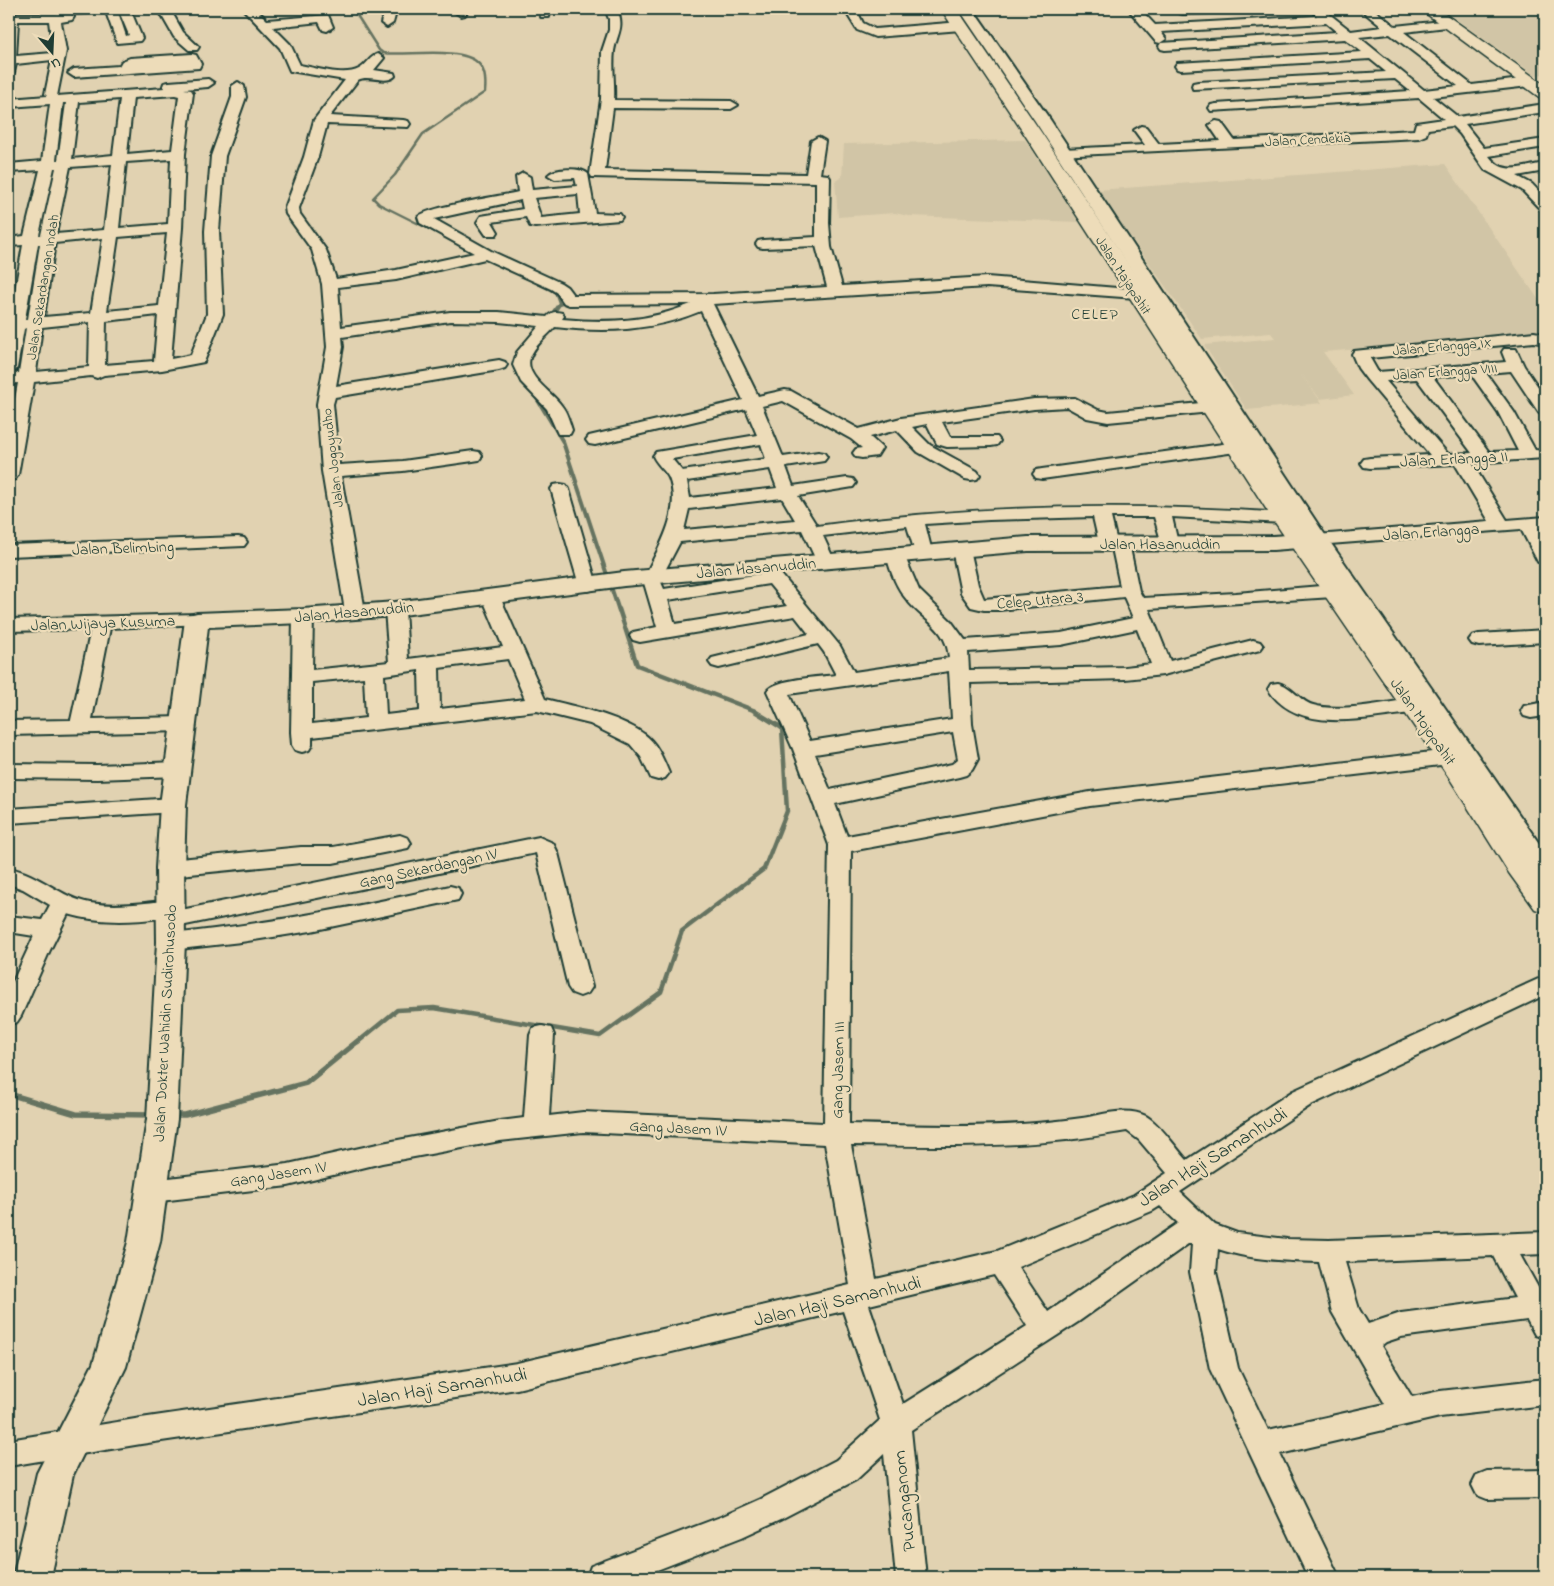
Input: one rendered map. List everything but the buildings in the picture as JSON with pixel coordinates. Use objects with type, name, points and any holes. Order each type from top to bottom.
[{"type":"highway","name":"Jalan Majapahit","points":[[949,9],[963,17],[1037,126],[1064,188],[1085,222],[1136,293],[1284,518],[1308,541]]},
{"type":"highway","points":[[1428,9],[1545,93]]},
{"type":"highway","name":"Jalan Mojopahit","points":[[1308,541],[1333,592],[1450,757],[1545,902]]},
{"type":"main road","name":"Jalan Majapahit","points":[[1048,154],[1308,541]]},
{"type":"main road","name":"Jalan Hasanuddin","points":[[197,620],[303,616],[395,609],[624,579],[654,583],[768,572],[825,560],[1028,544],[1308,541]]},
{"type":"main road","name":"Jalan Mojopahit","points":[[1308,541],[1545,873]]},
{"type":"main road","name":"Jalan Dokter Wahidin Sudirohusodo","points":[[32,1577],[55,1473],[109,1367],[144,1242],[163,1103],[171,923],[170,868],[173,805],[197,620]]},
{"type":"street","points":[[59,56],[9,63],[14,18],[67,14],[89,9]]},
{"type":"street","points":[[110,9],[121,40],[135,39],[124,9]]},
{"type":"street","points":[[164,9],[178,34],[193,47]]},
{"type":"street","points":[[249,9],[286,47],[295,68],[357,75],[389,76]]},
{"type":"street","points":[[387,23],[391,9]]},
{"type":"street","points":[[597,174],[607,104],[607,63],[616,24],[611,9]]},
{"type":"street","points":[[850,9],[862,30],[875,33],[963,17]]},
{"type":"street","points":[[1134,9],[1198,86],[1217,115],[1229,143]]},
{"type":"street","points":[[1183,9],[1197,26]]},
{"type":"street","points":[[1183,9],[1212,9]]},
{"type":"street","points":[[1316,9],[1424,94],[1459,125],[1490,167],[1539,192],[1545,206]]},
{"type":"street","points":[[1366,9],[1470,89]]},
{"type":"street","points":[[62,96],[74,73],[67,14]]},
{"type":"street","points":[[62,96],[59,56],[67,14]]},
{"type":"street","points":[[265,24],[306,14],[324,18],[327,27]]},
{"type":"street","points":[[1151,29],[1328,19]]},
{"type":"street","points":[[1165,46],[1348,35],[1447,23]]},
{"type":"street","points":[[1182,66],[1374,55]]},
{"type":"street","name":"Jalan Jogoyudho","points":[[355,611],[331,471],[325,404],[335,347],[330,284],[319,250],[293,214],[292,208],[311,157],[321,120],[357,75],[373,66],[378,58]]},
{"type":"street","points":[[74,73],[125,69]]},
{"type":"street","points":[[1198,86],[1398,75]]},
{"type":"street","points":[[1217,115],[1529,82]]},
{"type":"street","points":[[9,103],[62,96],[208,83]]},
{"type":"street","points":[[9,379],[97,373],[198,359],[215,314],[212,231],[218,156],[238,97],[238,86]]},
{"type":"street","points":[[9,97],[127,94],[180,90],[186,93],[178,154],[175,228],[162,365]]},
{"type":"street","points":[[97,373],[98,317],[111,234],[127,94]]},
{"type":"street","name":"Jalan Sekardangan Indah","points":[[9,471],[28,377],[34,324],[48,238],[64,164],[62,96]]},
{"type":"street","name":"Jalan Sekardangan Indah","points":[[9,368],[13,329],[62,96]]},
{"type":"street","points":[[607,104],[731,105]]},
{"type":"street","name":"Jalan Cendekia","points":[[1048,154],[1419,134],[1421,126],[1459,125],[1545,108]]},
{"type":"street","points":[[321,120],[403,124]]},
{"type":"street","points":[[1459,125],[1545,120]]},
{"type":"street","points":[[1141,130],[1155,148]]},
{"type":"street","points":[[813,176],[818,142]]},
{"type":"street","points":[[1480,153],[1545,143]]},
{"type":"street","points":[[9,168],[178,154]]},
{"type":"street","points":[[1502,174],[1545,167]]},
{"type":"street","points":[[581,174],[585,189],[588,217]]},
{"type":"street","points":[[555,175],[813,176],[824,179],[822,223],[824,241],[836,292]]},
{"type":"street","points":[[523,177],[534,222],[588,217],[615,217]]},
{"type":"street","points":[[569,300],[562,290],[556,286],[482,256],[426,220],[425,217],[440,212],[526,195],[585,189]]},
{"type":"street","points":[[491,232],[484,222],[486,219],[532,212]]},
{"type":"street","points":[[9,242],[175,228]]},
{"type":"street","points":[[763,244],[824,241]]},
{"type":"street","points":[[330,284],[396,275],[482,256]]},
{"type":"street","points":[[564,430],[555,408],[524,374],[522,359],[539,334],[544,322],[569,300],[624,292],[709,302],[955,282],[987,282],[1136,293]]},
{"type":"street","points":[[335,334],[441,317],[497,316],[612,328],[665,320],[709,302]]},
{"type":"street","points":[[709,302],[767,438],[775,464],[787,492],[810,528],[825,560]]},
{"type":"street","points":[[13,329],[34,324],[166,310]]},
{"type":"street","name":"Jalan Erlangga IX","points":[[1370,372],[1360,354],[1542,338]]},
{"type":"street","points":[[1504,340],[1516,366],[1545,410]]},
{"type":"street","points":[[326,393],[499,365]]},
{"type":"street","name":"Jalan Erlangga VIII","points":[[1370,372],[1421,373],[1516,366]]},
{"type":"street","points":[[1475,369],[1506,412],[1545,410]]},
{"type":"street","points":[[1370,372],[1442,458]]},
{"type":"street","points":[[1421,373],[1484,457]]},
{"type":"street","points":[[595,440],[780,395],[789,396],[857,435],[873,448],[871,452],[862,454]]},
{"type":"street","points":[[857,435],[901,423],[1052,403],[1075,403],[1093,414],[1108,417],[1211,407]]},
{"type":"street","name":"Jalan Erlangga II","points":[[1370,463],[1534,455],[1506,412]]},
{"type":"street","points":[[932,418],[943,440],[947,442],[991,441]]},
{"type":"street","points":[[901,423],[910,437],[920,446],[971,475]]},
{"type":"street","points":[[667,630],[654,583],[672,537],[682,504],[677,477],[662,456],[767,438]]},
{"type":"street","points":[[1042,474],[1237,447]]},
{"type":"street","points":[[331,471],[403,466],[473,456]]},
{"type":"street","points":[[677,477],[818,457]]},
{"type":"street","points":[[1460,458],[1501,525]]},
{"type":"street","points":[[682,504],[847,483]]},
{"type":"street","points":[[560,489],[592,584]]},
{"type":"street","points":[[1100,511],[1163,668]]},
{"type":"street","points":[[672,537],[914,519],[1041,512],[1161,512],[1284,518]]},
{"type":"street","points":[[1161,512],[1169,543]]},
{"type":"street","points":[[914,519],[923,552]]},
{"type":"street","points":[[1536,523],[1545,558]]},
{"type":"street","name":"Jalan Erlangga","points":[[1308,541],[1536,523]]},
{"type":"street","name":"Jalan Belimbing","points":[[9,551],[238,542]]},
{"type":"street","name":"Celep Utara 3","points":[[961,549],[971,594],[975,601],[979,603],[999,604],[1134,597]]},
{"type":"street","points":[[823,799],[959,770],[968,759],[962,724],[955,639],[942,620],[916,599],[905,585],[895,554]]},
{"type":"street","points":[[768,572],[833,650],[847,677]]},
{"type":"street","points":[[1134,597],[1236,599],[1333,592]]},
{"type":"street","points":[[492,597],[513,652],[537,704]]},
{"type":"street","points":[[395,609],[399,667]]},
{"type":"street","points":[[640,636],[667,630],[799,610]]},
{"type":"street","points":[[303,616],[301,738],[376,723],[537,704],[597,719],[637,739],[650,754],[658,773]]},
{"type":"street","name":"Jalan Wijaya Kusuma","points":[[9,627],[102,622],[197,620]]},
{"type":"street","points":[[80,727],[102,622]]},
{"type":"street","points":[[1144,622],[958,662],[781,688],[777,691],[803,748],[840,845],[1090,799],[1450,757]]},
{"type":"street","points":[[1479,640],[1545,636]]},
{"type":"street","points":[[719,662],[821,637]]},
{"type":"street","points":[[958,662],[1125,673],[1163,668],[1253,646]]},
{"type":"street","points":[[302,677],[374,670],[513,652]]},
{"type":"street","points":[[429,663],[430,718]]},
{"type":"street","points":[[374,670],[376,723]]},
{"type":"street","points":[[1278,689],[1305,710],[1319,713],[1413,706]]},
{"type":"street","points":[[9,728],[183,724]]},
{"type":"street","points":[[803,748],[962,724]]},
{"type":"street","points":[[9,771],[97,772],[178,769]]},
{"type":"street","points":[[9,816],[173,805]]},
{"type":"street","points":[[170,868],[301,855],[333,855],[400,843]]},
{"type":"street","name":"Gang Sekardangan IV","points":[[171,923],[539,845],[545,848],[547,853],[580,987]]},
{"type":"street","name":"Gang Jasem III","points":[[840,845],[836,1134],[858,1294],[896,1424]]},
{"type":"street","points":[[9,876],[28,882],[78,910],[92,913],[150,911],[171,923],[241,935],[370,912],[450,894]]},
{"type":"street","points":[[9,1016],[16,983],[62,902]]},
{"type":"street","points":[[9,924],[48,928]]},
{"type":"street","name":"Jalan Haji Samanhudi","points":[[9,1453],[151,1429],[517,1376],[1000,1262],[1142,1203],[1302,1098],[1545,985]]},
{"type":"street","points":[[536,1126],[542,1035]]},
{"type":"street","name":"Gang Jasem IV","points":[[152,1191],[288,1175],[382,1153],[536,1126],[583,1122],[914,1136],[1067,1130],[1127,1120],[1137,1122],[1148,1132],[1185,1176]]},
{"type":"street","points":[[1162,1191],[1206,1233]]},
{"type":"street","points":[[602,1577],[731,1527],[771,1509],[846,1470],[896,1424],[1044,1329],[1179,1235],[1187,1232],[1206,1233],[1237,1244],[1287,1250],[1329,1251],[1545,1242]]},
{"type":"street","points":[[1206,1233],[1203,1272],[1224,1369],[1324,1577]]},
{"type":"street","points":[[1364,1342],[1378,1332],[1401,1324],[1540,1317],[1500,1244]]},
{"type":"street","points":[[1329,1251],[1346,1312],[1406,1413]]},
{"type":"street","points":[[1000,1262],[1044,1329]]},
{"type":"street","points":[[1262,1446],[1440,1404],[1545,1392]]},
{"type":"street","name":"Pucanganom","points":[[896,1424],[911,1577]]},
{"type":"street","points":[[1487,1484],[1545,1484]]},
{"type":"shaded area","points":[[1442,9],[1545,9],[1545,74],[1535,75]]},
{"type":"shaded area","points":[[1025,140],[1081,222],[908,216],[895,213],[838,217],[835,181],[842,177],[844,144]]},
{"type":"shaded area","points":[[1445,164],[1545,309],[1545,334],[1323,352],[1354,395],[1320,399],[1301,374],[1322,403],[1247,410],[1204,345],[1275,338],[1271,333],[1202,339],[1098,190]]},
{"type":"waterway","points":[[353,9],[379,50],[383,53],[447,53],[460,55],[470,58],[483,69],[485,92],[423,134],[395,175],[373,198],[379,204],[447,238]]},
{"type":"waterway","points":[[536,282],[556,292],[560,303],[551,316]]},
{"type":"waterway","points":[[533,392],[563,442],[619,611]]},
{"type":"waterway","points":[[358,1042],[397,1010],[434,1008],[600,1036],[661,992],[682,931],[764,869],[787,811],[782,728],[753,710],[637,665],[619,609]]},
{"type":"waterway","points":[[172,1115],[185,1115],[306,1083],[359,1040]]},
{"type":"waterway","points":[[9,1094],[76,1114],[152,1115]]},
{"type":"district","name":"CELEP","points":[[1095,313]]}]
